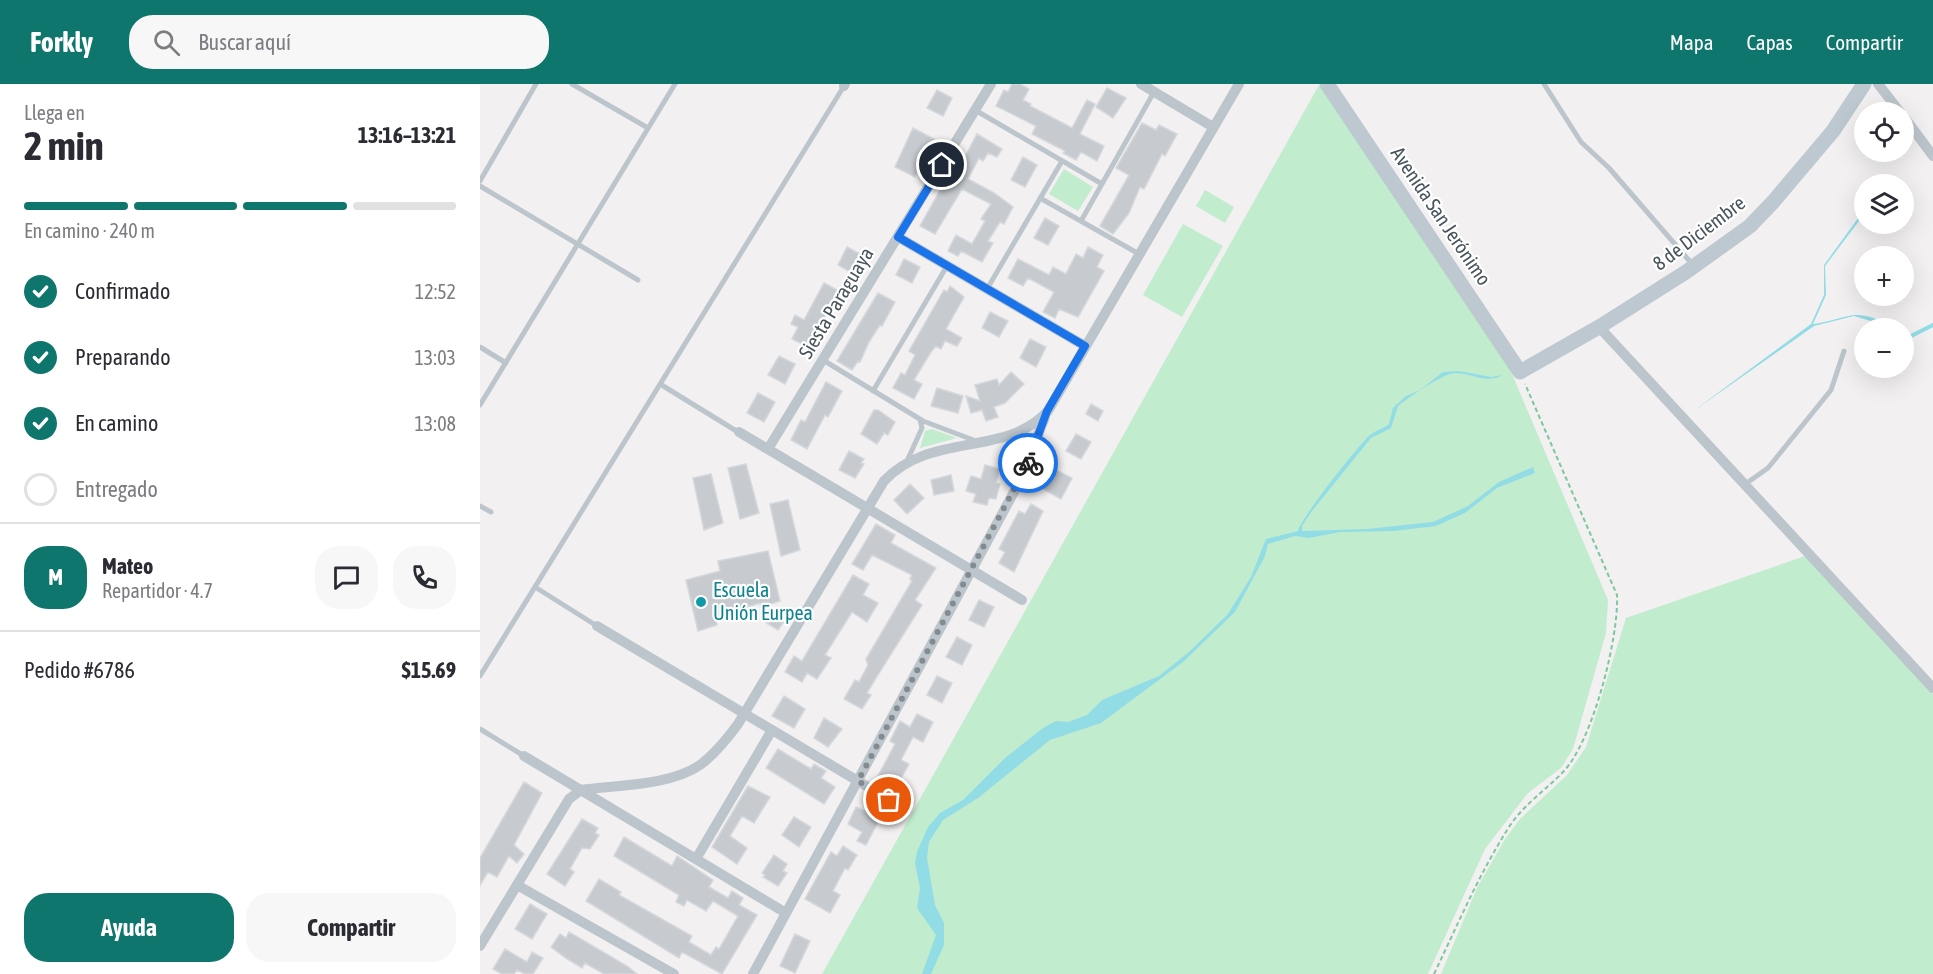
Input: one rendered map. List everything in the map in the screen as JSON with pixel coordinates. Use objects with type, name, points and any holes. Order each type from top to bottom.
[{"type":"street","name":"Siesta Paraguaya","points":[[768,449],[991,84]]},
{"type":"street","points":[[1141,84],[1213,127]]},
{"type":"street","points":[[753,974],[1021,479],[1047,411],[1239,84]]},
{"type":"street","name":"Avenida San Jerónimo","points":[[1327,84],[1520,372]]},
{"type":"street","name":"8 de Diciembre","points":[[1520,372],[1599,327],[1694,266],[1750,226],[1833,131],[1864,84]]},
{"type":"street","points":[[1878,84],[1892,102]]},
{"type":"street","points":[[1914,130],[1933,156]]},
{"type":"street","points":[[898,237],[1085,346]]},
{"type":"street","points":[[1599,327],[1933,688]]},
{"type":"street","points":[[480,946],[569,799],[581,790],[655,781],[698,766],[720,748],[745,714],[884,481],[904,463],[928,452],[1028,429],[1047,411]]},
{"type":"street","points":[[739,432],[1022,600]]},
{"type":"street","points":[[597,626],[905,809]]},
{"type":"street","points":[[696,859],[772,730]]},
{"type":"street","points":[[524,756],[786,913]]},
{"type":"street","points":[[517,885],[674,974]]},
{"type":"lane","points":[[480,181],[536,84]]},
{"type":"lane","points":[[572,84],[648,128]]},
{"type":"lane","points":[[480,405],[675,84]]},
{"type":"lane","points":[[1544,84],[1581,142],[1609,168],[1694,266]]},
{"type":"lane","points":[[480,676],[845,85]]},
{"type":"lane","points":[[1081,221],[1154,92]]},
{"type":"lane","points":[[975,110],[1102,184]]},
{"type":"lane","points":[[987,289],[1062,161]]},
{"type":"lane","points":[[480,186],[638,280]]},
{"type":"lane","points":[[1040,198],[1139,254]]},
{"type":"lane","points":[[873,391],[947,266]]},
{"type":"lane","points":[[480,347],[506,363]]},
{"type":"lane","points":[[1744,484],[1768,468],[1778,458],[1831,390],[1844,351]]},
{"type":"lane","points":[[823,360],[917,417],[976,441]]},
{"type":"lane","points":[[660,384],[739,432]]},
{"type":"lane","points":[[904,463],[911,455],[922,428],[917,417]]},
{"type":"lane","points":[[480,506],[491,512]]},
{"type":"lane","points":[[535,587],[597,626]]},
{"type":"lane","points":[[480,729],[524,756]]},
{"type":"path","points":[[1434,974],[1479,878],[1510,825],[1537,794],[1564,771],[1581,746],[1614,639],[1618,615],[1617,595],[1520,372]]},
{"type":"green space","points":[[1319,85],[1509,367],[1608,600],[1606,633],[1573,749],[1561,768],[1528,793],[1485,849],[1428,974],[822,974]]},
{"type":"green space","points":[[1064,169],[1093,187],[1078,211],[1049,194]]},
{"type":"green space","points":[[1205,190],[1234,207],[1225,223],[1196,206]]},
{"type":"green space","points":[[1183,224],[1223,246],[1182,317],[1143,295]]},
{"type":"green space","points":[[932,429],[957,438],[920,448],[925,431]]},
{"type":"green space","points":[[1805,556],[1933,694],[1933,974],[1441,974],[1477,888],[1505,839],[1520,819],[1567,775],[1586,747],[1626,618]]},
{"type":"water","points":[[1854,224],[1854,228],[1825,266],[1826,295],[1813,324],[1853,315],[1873,318],[1854,316],[1814,326],[1692,412],[1811,324],[1824,295],[1824,265]]},
{"type":"water","points":[[1459,371],[1491,377],[1503,375],[1485,379],[1456,373],[1450,374],[1426,386],[1398,406],[1391,428],[1371,438],[1312,511],[1302,526],[1302,531],[1367,529],[1433,522],[1468,506],[1499,482],[1533,467],[1535,473],[1497,488],[1465,513],[1436,526],[1394,531],[1340,532],[1309,538],[1295,536],[1268,544],[1265,556],[1235,612],[1183,662],[1101,723],[1050,740],[978,798],[943,820],[929,842],[927,858],[935,905],[944,923],[944,945],[931,974],[922,974],[936,935],[917,908],[920,888],[915,863],[917,852],[928,827],[940,813],[963,800],[1005,758],[1043,728],[1056,721],[1068,722],[1087,715],[1102,700],[1159,676],[1189,652],[1228,614],[1251,577],[1266,539],[1298,531],[1308,513],[1342,468],[1369,436],[1389,424],[1393,408],[1406,396],[1420,390],[1443,372]]},
{"type":"building","points":[[1012,84],[1020,84],[1029,89],[1023,100],[1031,104],[1030,106],[1072,128],[1087,100],[1095,104],[1080,134],[1104,146],[1097,161],[1081,152],[1076,160],[1063,153],[1065,151],[1032,134],[1036,126],[996,106],[1004,90],[1008,92]]},
{"type":"building","points":[[1107,88],[1126,98],[1113,118],[1096,107]]},
{"type":"building","points":[[937,90],[952,98],[943,116],[927,108]]},
{"type":"building","points":[[1142,123],[1156,130],[1159,125],[1177,134],[1165,156],[1162,154],[1144,189],[1140,187],[1129,213],[1113,234],[1100,226],[1129,175],[1116,168]]},
{"type":"building","points":[[913,128],[934,139],[915,177],[895,167]]},
{"type":"building","points":[[977,134],[1002,149],[997,157],[988,153],[983,161],[979,158],[968,179],[994,193],[1013,207],[1004,224],[1000,222],[988,241],[993,243],[982,262],[961,251],[958,256],[948,251],[956,235],[972,244],[985,221],[981,219],[991,204],[962,189],[935,234],[920,226],[956,162],[961,164]]},
{"type":"building","points":[[1023,157],[1037,165],[1025,187],[1011,180]]},
{"type":"building","points":[[1045,218],[1059,226],[1048,245],[1034,238]]},
{"type":"building","points":[[847,247],[862,255],[852,273],[838,265]]},
{"type":"building","points":[[1088,247],[1103,255],[1097,267],[1104,271],[1078,317],[1059,309],[1055,318],[1043,312],[1054,292],[1028,278],[1023,286],[1008,278],[1018,259],[1049,275],[1053,267],[1066,274],[1076,254],[1083,258]]},
{"type":"building","points":[[904,259],[920,267],[912,283],[896,275]]},
{"type":"building","points":[[824,283],[841,292],[831,311],[828,310],[808,347],[792,339],[798,327],[791,324],[795,315],[804,320]]},
{"type":"building","points":[[950,286],[964,297],[946,329],[962,338],[957,346],[945,341],[941,349],[936,346],[931,352],[914,380],[922,384],[914,399],[893,388],[901,373],[905,375],[915,355],[909,351],[944,290],[947,292]]},
{"type":"building","points":[[878,293],[895,302],[882,326],[880,325],[869,342],[860,362],[858,361],[852,370],[837,361]]},
{"type":"building","points":[[990,312],[1008,321],[999,337],[982,328]]},
{"type":"building","points":[[1030,339],[1046,347],[1036,367],[1020,358]]},
{"type":"building","points":[[779,356],[795,364],[785,384],[768,375]]},
{"type":"building","points":[[1011,372],[1024,384],[1005,403],[994,407],[998,417],[986,421],[982,410],[971,413],[966,396],[980,401],[975,385],[997,379],[999,385]]},
{"type":"building","points":[[826,382],[842,391],[828,417],[825,415],[807,449],[791,440],[801,420],[805,422]]},
{"type":"building","points":[[937,388],[963,396],[958,413],[931,406]]},
{"type":"building","points":[[758,393],[775,402],[764,422],[747,413]]},
{"type":"building","points":[[1091,404],[1103,411],[1098,421],[1086,414]]},
{"type":"building","points":[[874,410],[878,410],[895,422],[888,435],[884,433],[877,444],[861,434]]},
{"type":"building","points":[[1076,434],[1091,442],[1081,459],[1066,451]]},
{"type":"building","points":[[849,451],[864,459],[861,463],[864,464],[855,478],[839,470]]},
{"type":"building","points":[[746,464],[759,513],[740,519],[728,468]]},
{"type":"building","points":[[985,465],[1000,469],[996,483],[1000,484],[996,499],[989,498],[987,505],[973,502],[976,494],[966,491],[971,476],[981,479]]},
{"type":"building","points":[[1054,469],[1072,478],[1061,499],[1043,489]]},
{"type":"building","name":"Escuela Unión Eurpea","points":[[711,474],[723,523],[704,530],[693,478]]},
{"type":"building","points":[[951,475],[954,491],[934,495],[931,480]]},
{"type":"building","points":[[910,484],[924,498],[907,514],[894,500]]},
{"type":"building","name":"Escuela Unión Eurpea","points":[[788,500],[800,550],[781,556],[770,504]]},
{"type":"building","points":[[1031,504],[1043,511],[1014,572],[999,563],[1005,552],[999,549],[1019,511],[1025,514]]},
{"type":"building","points":[[876,524],[895,535],[891,543],[936,568],[915,600],[922,605],[867,693],[871,695],[862,709],[844,699],[855,680],[859,682],[868,665],[866,659],[912,581],[910,579],[912,575],[872,555],[863,570],[852,564]]},
{"type":"building","points":[[768,551],[780,601],[761,607],[760,603],[715,617],[717,625],[698,631],[686,580],[720,571],[718,561]]},
{"type":"building","points":[[853,575],[869,584],[863,595],[878,603],[867,622],[852,612],[825,655],[831,658],[817,679],[807,673],[802,682],[785,672],[794,656],[802,661]]},
{"type":"building","points":[[979,600],[994,607],[984,627],[969,620]]},
{"type":"building","points":[[772,608],[787,617],[778,630],[763,621]]},
{"type":"building","points":[[957,637],[972,645],[962,665],[946,657]]},
{"type":"building","points":[[937,676],[952,683],[942,703],[927,695]]},
{"type":"building","points":[[784,696],[805,709],[794,728],[772,716]]},
{"type":"building","points":[[917,714],[933,722],[923,742],[913,737],[901,760],[909,764],[896,787],[877,778],[895,744],[890,741],[900,721],[910,727]]},
{"type":"building","points":[[824,718],[842,729],[828,747],[814,738]]},
{"type":"building","points":[[778,749],[811,769],[814,764],[826,771],[821,778],[835,787],[824,804],[766,768]]},
{"type":"building","points":[[524,782],[542,793],[514,845],[524,854],[517,863],[509,856],[497,877],[488,872],[480,885],[480,858]]},
{"type":"building","points":[[748,786],[770,797],[754,823],[742,816],[730,836],[747,848],[737,864],[712,847]]},
{"type":"building","points":[[856,807],[880,818],[866,845],[857,841],[862,832],[848,824]]},
{"type":"building","points":[[794,817],[811,827],[799,847],[782,835]]},
{"type":"building","points":[[582,819],[598,828],[595,833],[599,835],[590,849],[582,848],[570,869],[574,872],[565,886],[547,874]]},
{"type":"building","points":[[624,837],[672,866],[677,856],[713,880],[709,887],[728,898],[732,891],[743,898],[739,905],[757,915],[722,974],[682,952],[679,958],[586,901],[599,879],[621,892],[619,895],[692,936],[689,942],[711,955],[716,947],[719,949],[738,916],[713,901],[706,911],[687,900],[684,906],[676,902],[679,895],[614,856]]},
{"type":"building","points":[[843,846],[857,855],[848,870],[845,868],[833,891],[840,895],[830,913],[805,899],[831,852],[837,856]]},
{"type":"building","points":[[774,855],[787,864],[783,871],[787,873],[778,886],[763,877],[765,875],[762,873]]},
{"type":"building","points":[[530,904],[547,914],[532,939],[515,929]]},
{"type":"building","points":[[569,932],[637,974],[604,974],[585,963],[582,968],[567,959],[551,947],[560,934],[566,938]]},
{"type":"building","points":[[795,934],[810,941],[795,973],[780,966]]},
{"type":"building","points":[[505,949],[527,962],[532,952],[543,958],[533,974],[525,974],[517,970],[514,974],[502,974],[493,969]]},
{"type":"waterway","points":[[1914,334],[1933,325]]},
{"type":"way so far","points":[[889,800],[858,781],[1028,463]]},
{"type":"place","name":"Escuela Unión Eurpea","points":[[701,602]]},
{"type":"route","points":[[942,165],[898,237],[1085,346],[1047,411],[1028,463]]}]
